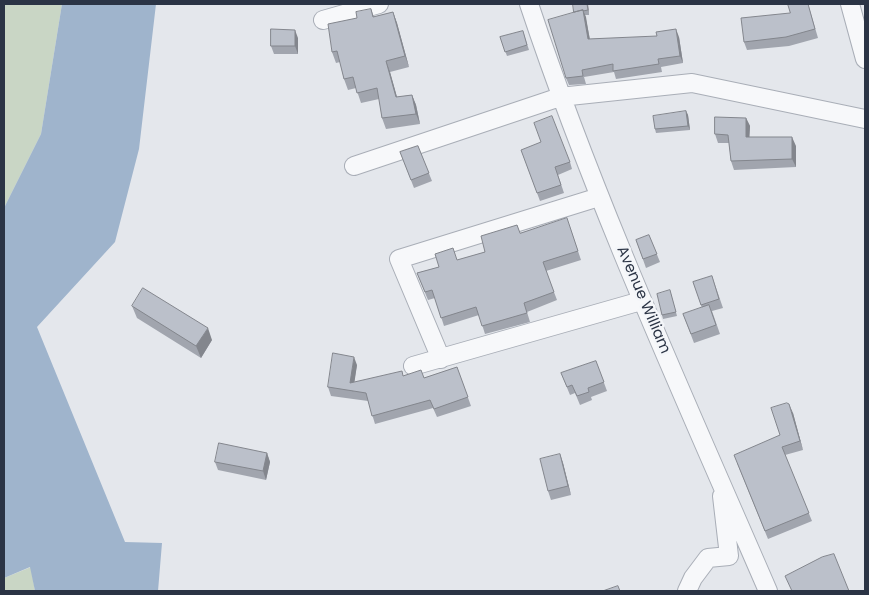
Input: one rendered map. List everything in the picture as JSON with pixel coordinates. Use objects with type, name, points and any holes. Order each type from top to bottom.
[{"type":"street","points":[[324,20],[379,4]]},
{"type":"street","name":"Avenue William","points":[[529,4],[560,97],[598,197],[609,215],[641,301],[768,591]]},
{"type":"street","points":[[850,4],[865,60]]},
{"type":"street","points":[[354,166],[560,97],[692,83],[865,119]]},
{"type":"street","points":[[442,359],[399,259],[598,197]]},
{"type":"street","points":[[413,366],[641,301]]},
{"type":"street","points":[[687,591],[693,578],[708,558],[730,556],[721,482]]},
{"type":"green space","points":[[4,4],[62,4],[41,134],[4,208]]},
{"type":"green space","points":[[31,567],[35,591],[4,591],[4,578]]},
{"type":"water","points":[[62,4],[156,4],[139,149],[115,242],[37,327],[125,542],[162,543],[158,591],[35,591],[30,567],[4,578],[4,208],[41,134]]},
{"type":"building","points":[[573,4],[587,4],[588,10],[574,12]]},
{"type":"building","points":[[788,4],[808,4],[815,29],[786,37],[744,42],[741,18],[790,13]]},
{"type":"building","points":[[371,9],[373,17],[393,12],[405,56],[386,61],[396,97],[412,95],[416,114],[382,118],[377,88],[357,93],[353,77],[344,79],[337,51],[332,52],[328,24],[357,18],[356,12]]},
{"type":"building","points":[[583,10],[588,39],[657,36],[656,32],[676,29],[680,56],[658,59],[659,64],[613,71],[613,64],[582,70],[583,76],[566,78],[548,20]]},
{"type":"building","points":[[271,29],[295,30],[295,46],[271,46]]},
{"type":"building","points":[[523,31],[527,45],[505,52],[500,37]]},
{"type":"building","points":[[686,111],[688,126],[655,129],[653,116]]},
{"type":"building","points":[[552,116],[570,162],[555,167],[561,185],[537,193],[521,150],[541,142],[534,123]]},
{"type":"building","points":[[715,117],[746,118],[746,137],[792,137],[792,159],[731,161],[728,135],[715,134]]},
{"type":"building","points":[[418,146],[429,173],[411,180],[400,152]]},
{"type":"building","points":[[567,218],[578,251],[543,262],[554,292],[524,303],[527,313],[482,326],[476,307],[441,318],[432,290],[425,292],[417,273],[439,267],[435,254],[453,248],[457,260],[485,252],[481,236],[517,225],[520,233]]},
{"type":"building","points":[[649,235],[657,254],[643,259],[636,240]]},
{"type":"building","points":[[712,276],[719,299],[701,305],[693,282]]},
{"type":"building","points":[[143,288],[208,328],[196,346],[132,306]]},
{"type":"building","points":[[670,290],[676,312],[662,315],[657,294]]},
{"type":"building","points":[[709,305],[716,325],[691,334],[683,314]]},
{"type":"building","points":[[333,353],[354,357],[350,383],[402,371],[403,376],[421,370],[424,378],[457,367],[468,397],[434,409],[430,400],[372,416],[366,393],[328,387]]},
{"type":"building","points":[[596,361],[604,382],[588,388],[589,392],[577,396],[572,385],[567,387],[561,373]]},
{"type":"building","points":[[789,404],[800,441],[782,447],[809,513],[765,531],[734,455],[780,435],[771,408]]},
{"type":"building","points":[[219,443],[267,453],[263,471],[215,462]]},
{"type":"building","points":[[560,454],[568,486],[548,491],[540,459]]},
{"type":"building","points":[[834,554],[849,591],[792,591],[785,576],[822,557]]},
{"type":"building","points":[[618,586],[620,591],[603,591]]}]
